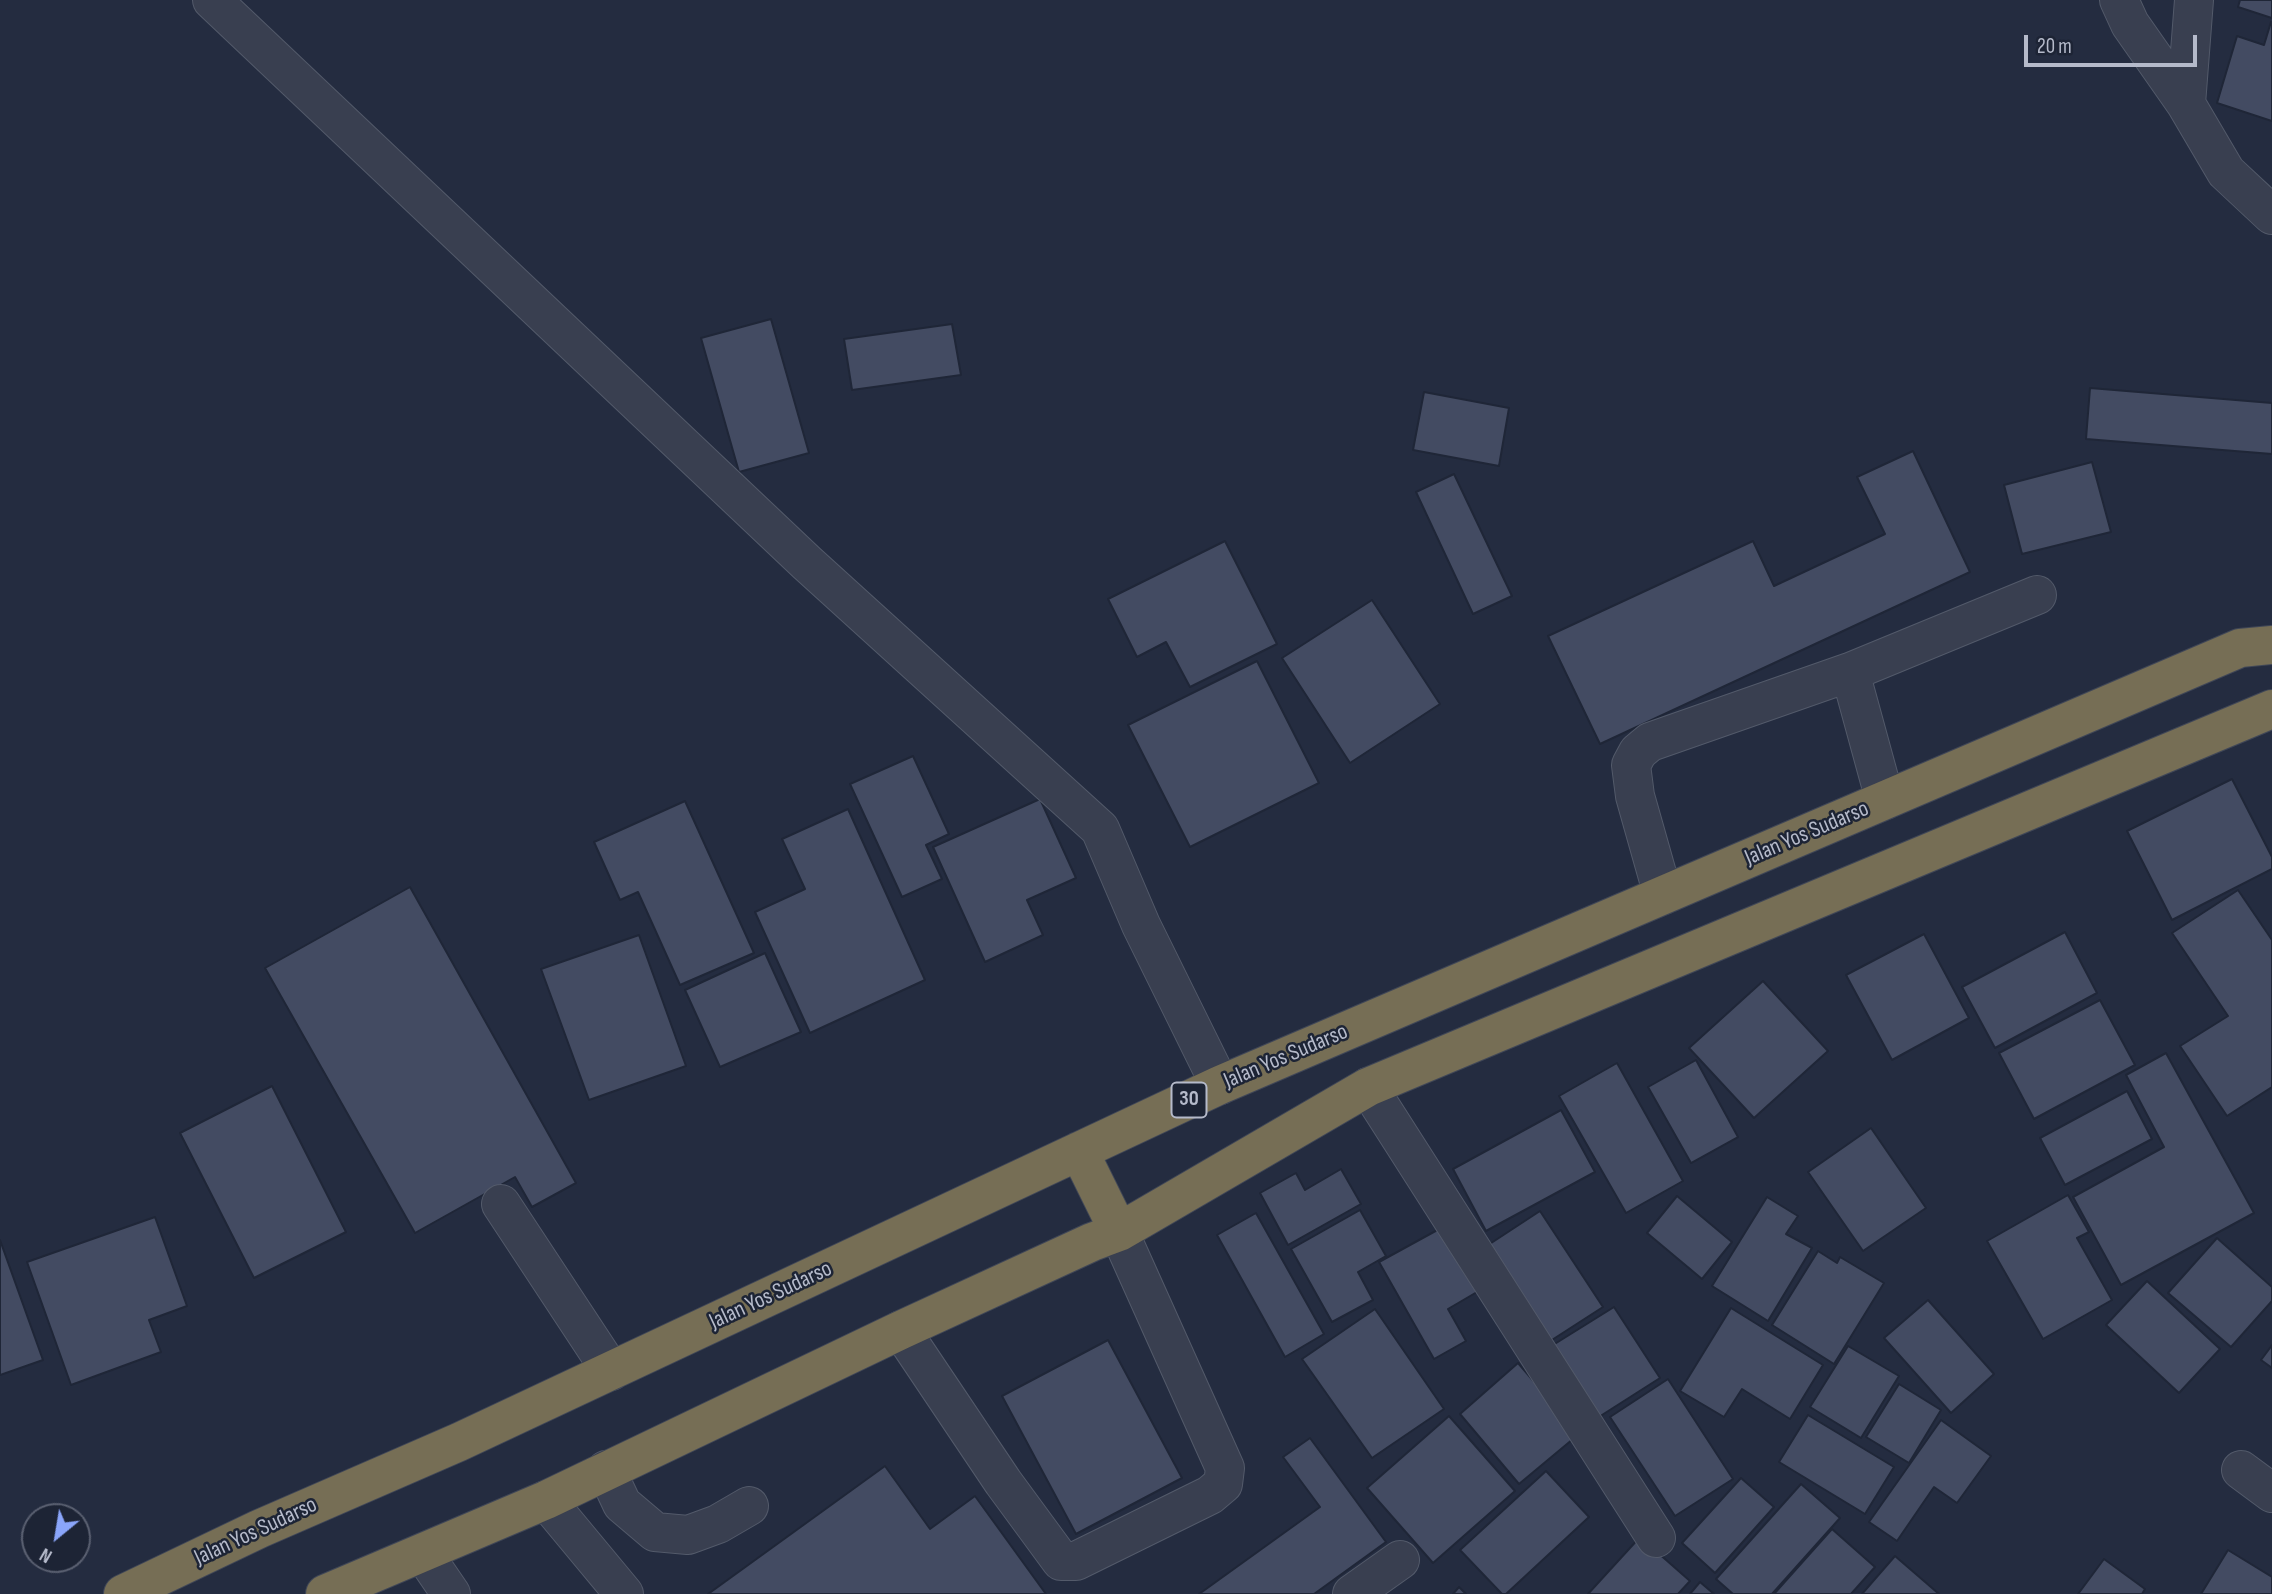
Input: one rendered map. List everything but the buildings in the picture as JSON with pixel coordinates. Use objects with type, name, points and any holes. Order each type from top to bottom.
[{"type":"highway","name":"Jalan Yos Sudarso","points":[[123,1594],[259,1530],[447,1448],[1220,1085],[2241,648],[2272,645]]},
{"type":"highway","points":[[325,1594],[546,1500],[901,1330],[1119,1232],[1368,1087],[2272,709]]},
{"type":"highway","points":[[1079,1151],[1119,1232]]},
{"type":"street","points":[[212,0],[797,553],[1100,829],[1141,925],[1220,1085]]},
{"type":"street","points":[[2119,0],[2130,24],[2186,104],[2226,172],[2272,215]]},
{"type":"street","points":[[2186,104],[2194,0]]},
{"type":"street","points":[[1663,895],[1635,796],[1631,765],[1638,752],[1650,742],[1850,673],[2038,595]]},
{"type":"street","points":[[1850,673],[1885,800]]},
{"type":"street","points":[[1368,1087],[1656,1538]]},
{"type":"street","points":[[501,1204],[611,1371]]},
{"type":"street","points":[[901,1330],[1003,1482],[1060,1561],[1076,1561],[1210,1495],[1223,1484],[1225,1468],[1119,1232]]},
{"type":"street","points":[[2241,1470],[2272,1493]]},
{"type":"street","points":[[606,1471],[622,1504],[655,1532],[688,1535],[718,1524],[749,1506]]},
{"type":"street","points":[[546,1500],[624,1594]]},
{"type":"street","points":[[424,1553],[451,1594]]},
{"type":"street","points":[[1352,1594],[1400,1560]]}]
